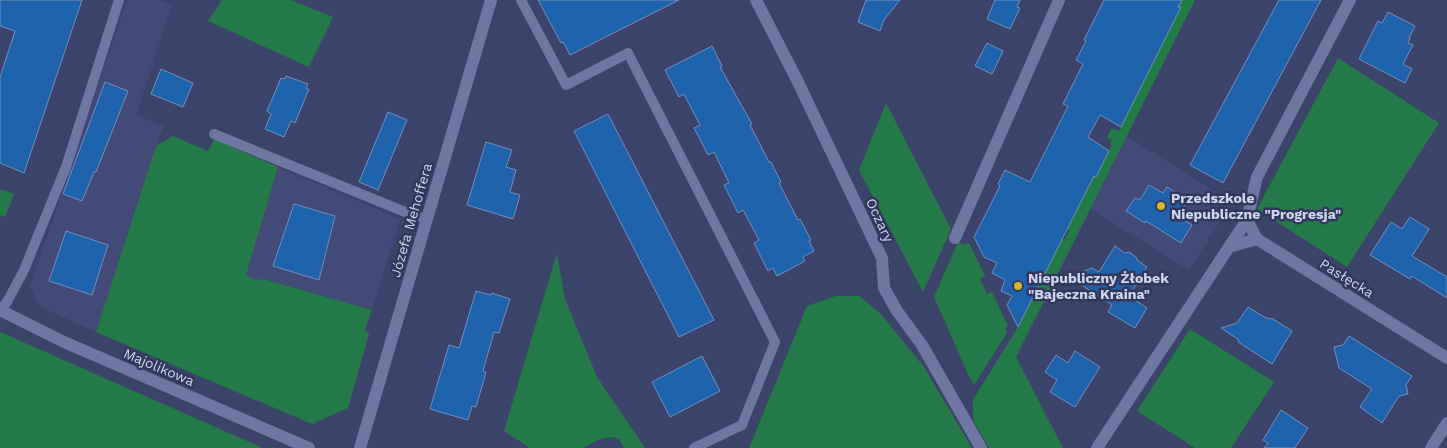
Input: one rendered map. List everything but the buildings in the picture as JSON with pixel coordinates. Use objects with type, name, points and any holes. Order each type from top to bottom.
[{"type":"street","name":"Józefa Mehoffera","points":[[360,448],[491,0]]},
{"type":"street","name":"Oczary","points":[[756,0],[797,80],[882,258],[884,288],[922,345],[981,448]]},
{"type":"street","points":[[955,238],[1059,0]]},
{"type":"street","points":[[1096,448],[1247,220],[1257,178],[1350,0]]},
{"type":"street","points":[[1229,248],[1257,239],[1247,220]]},
{"type":"street","name":"Pasłęcka","points":[[1257,239],[1447,358]]},
{"type":"street","name":"Majolikowa","points":[[0,310],[64,342],[309,448]]},
{"type":"street","points":[[1431,448],[1447,423]]},
{"type":"lane","points":[[0,310],[7,302],[24,270],[66,167],[119,0]]},
{"type":"lane","points":[[522,0],[566,85],[628,53],[775,342],[742,425],[694,448]]},
{"type":"lane","points":[[214,134],[426,219]]},
{"type":"shaded area","points":[[127,0],[159,0],[172,6],[136,115],[163,126],[96,332],[40,307],[30,287]]},
{"type":"shaded area","name":"Przedszkole Niepubliczne \"Progresja\"","points":[[1127,136],[1232,203],[1189,270],[1090,209]]},
{"type":"shaded area","points":[[278,167],[400,219],[372,310],[263,279],[256,280],[246,275]]},
{"type":"green space","points":[[222,0],[291,0],[333,17],[309,67],[208,21]]},
{"type":"green space","points":[[1176,0],[1195,0],[1016,357],[1063,448],[989,448],[973,420],[973,400],[1018,327],[1039,284],[1042,285],[1058,237],[1064,240],[1069,231],[1067,229],[1112,145],[1110,144],[1112,140],[1107,138],[1112,128],[1119,131],[1180,7],[1178,7],[1180,3]]},
{"type":"green space","points":[[1338,58],[1439,123],[1347,267],[1257,209]]},
{"type":"green space","points":[[886,103],[951,229],[923,292],[859,170]]},
{"type":"green space","points":[[173,136],[208,151],[214,139],[278,167],[246,275],[256,280],[263,279],[372,310],[365,330],[369,334],[348,408],[312,424],[96,332],[156,146]]},
{"type":"green space","points":[[0,189],[14,194],[5,217],[0,215]]},
{"type":"green space","points":[[958,242],[964,245],[969,243],[985,276],[980,279],[987,294],[992,292],[1008,326],[1005,328],[1007,333],[974,385],[934,297]]},
{"type":"green space","points":[[557,253],[565,299],[597,377],[645,448],[624,448],[620,440],[614,437],[600,439],[583,448],[530,448],[504,431]]},
{"type":"green space","points":[[836,296],[859,296],[880,313],[924,367],[972,448],[749,448],[807,306]]},
{"type":"green space","points":[[1190,329],[1274,382],[1231,448],[1195,448],[1137,411]]},
{"type":"green space","points":[[0,332],[32,346],[263,448],[0,448]]},
{"type":"place","name":"Przedszkole Niepubliczne \"Progresja\"","points":[[1161,206]]},
{"type":"place","name":"Niepubliczny Żłobek \"Bajeczna Kraina\"","points":[[1018,286]]}]
